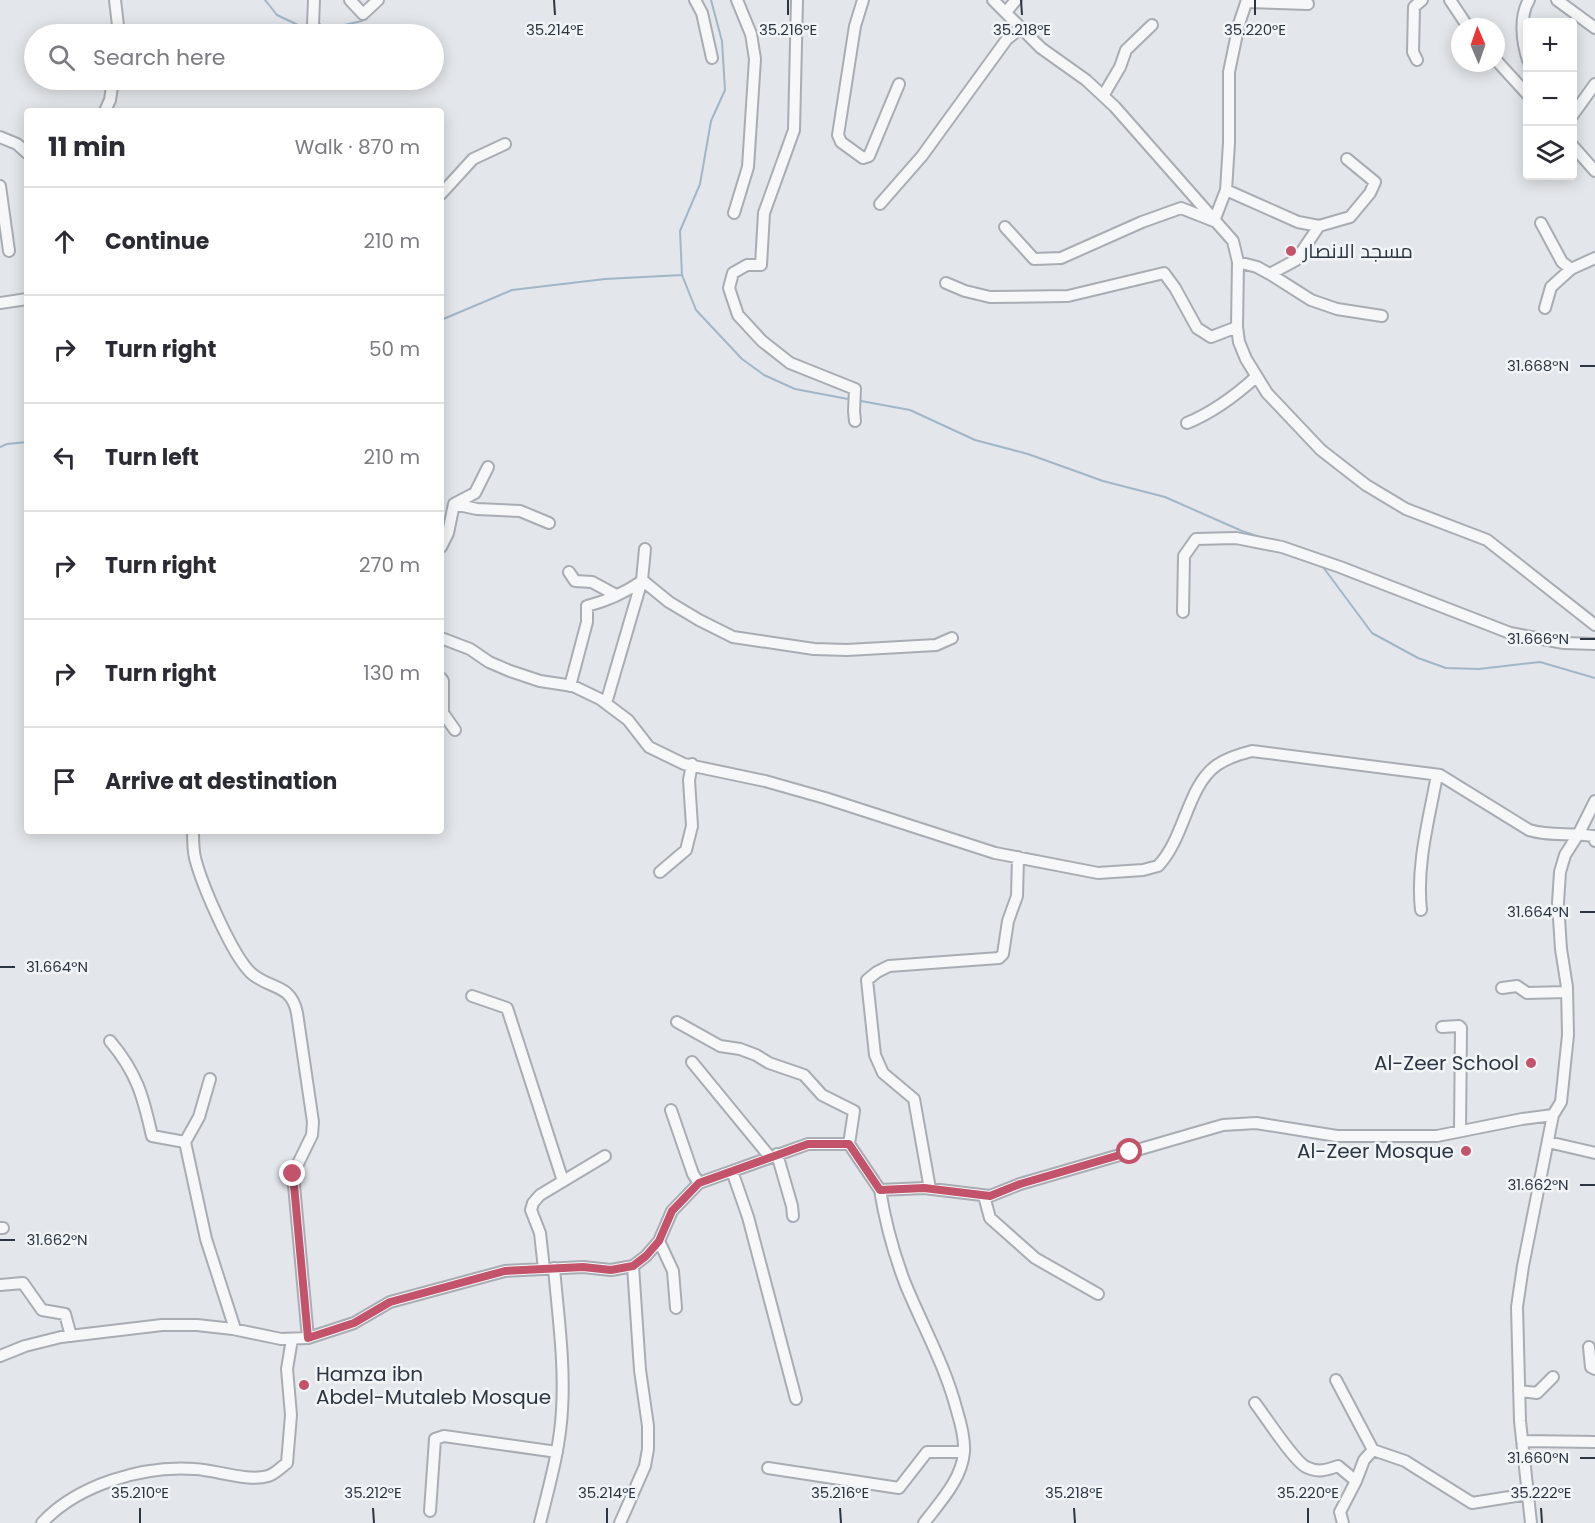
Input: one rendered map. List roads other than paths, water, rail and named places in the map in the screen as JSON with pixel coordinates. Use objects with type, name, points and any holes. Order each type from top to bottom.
[{"type":"street","points":[[115,0],[118,24]]},
{"type":"street","points":[[313,24],[314,0]]},
{"type":"street","points":[[350,0],[363,14],[378,0]]},
{"type":"street","points":[[695,0],[702,13],[712,58]]},
{"type":"street","points":[[734,213],[748,167],[755,59],[751,34],[736,0]]},
{"type":"street","points":[[797,0],[794,130],[764,213],[761,265],[747,265],[733,273],[729,288],[738,315],[762,341],[790,363],[855,389],[855,421]]},
{"type":"street","points":[[863,0],[855,26],[838,135],[841,142],[864,158],[869,156],[899,84]]},
{"type":"street","points":[[993,0],[1041,48],[1086,80],[1148,141],[1233,241],[1238,262],[1237,327],[1239,342],[1256,377],[1267,393],[1322,450],[1366,485],[1406,508],[1487,540],[1595,625]]},
{"type":"street","points":[[1006,12],[1016,0]]},
{"type":"street","points":[[1417,60],[1413,52],[1413,17],[1414,7],[1422,0]]},
{"type":"street","points":[[1450,0],[1462,18]]},
{"type":"street","points":[[1523,30],[1525,7],[1529,0]]},
{"type":"street","points":[[1557,0],[1595,28]]},
{"type":"street","points":[[1214,221],[1226,190],[1229,143],[1229,72],[1239,24],[1247,1],[1308,4]]},
{"type":"street","points":[[1103,96],[1120,67],[1126,50],[1152,25]]},
{"type":"street","points":[[880,204],[922,156],[1008,39],[1021,27]]},
{"type":"street","points":[[1505,70],[1523,89]]},
{"type":"street","points":[[1577,109],[1595,84]]},
{"type":"street","points":[[106,108],[112,90]]},
{"type":"street","points":[[0,137],[17,144],[24,150]]},
{"type":"street","points":[[444,191],[473,159],[505,144]]},
{"type":"street","points":[[1577,151],[1595,171]]},
{"type":"street","points":[[1226,190],[1298,222],[1320,226],[1350,217],[1370,193],[1375,182],[1347,159]]},
{"type":"street","points":[[0,186],[9,251]]},
{"type":"street","points":[[1005,227],[1034,259],[1061,258],[1142,222],[1181,208],[1214,221]]},
{"type":"street","points":[[1541,223],[1562,262],[1570,269]]},
{"type":"street","points":[[1270,274],[1296,260],[1320,226]]},
{"type":"street","points":[[1545,308],[1551,286],[1570,269],[1595,258]]},
{"type":"street","points":[[1238,262],[1257,267],[1311,300],[1337,309],[1382,316]]},
{"type":"street","points":[[946,283],[965,291],[990,297],[1068,296],[1164,273],[1197,328],[1211,337],[1237,327]]},
{"type":"street","points":[[0,303],[24,299]]},
{"type":"street","points":[[1187,423],[1201,418],[1229,400],[1256,377]]},
{"type":"street","points":[[454,504],[475,493],[488,467]]},
{"type":"street","points":[[454,504],[477,509],[520,511],[549,523]]},
{"type":"street","points":[[444,541],[454,504]]},
{"type":"street","points":[[1183,612],[1184,556],[1196,539],[1236,538],[1282,547],[1331,563],[1510,633],[1564,643],[1595,644]]},
{"type":"street","points":[[606,703],[642,580],[645,549]]},
{"type":"street","points":[[569,572],[575,581],[592,582],[616,595]]},
{"type":"street","points":[[570,686],[587,622],[587,606],[604,602],[632,588],[642,580]]},
{"type":"street","points":[[642,580],[669,602],[733,637],[847,650],[936,645],[952,638]]},
{"type":"street","points":[[444,639],[510,671],[540,681],[570,686],[606,703],[628,720],[649,747],[692,765],[825,798],[995,853],[1074,869],[1098,873],[1143,870],[1158,866],[1172,848],[1202,782],[1216,765],[1252,751],[1437,775],[1465,789],[1529,830],[1541,834],[1579,833],[1593,836],[1595,841]]},
{"type":"street","points":[[444,714],[455,730]]},
{"type":"street","points":[[660,872],[687,850],[692,826],[689,780],[692,765]]},
{"type":"street","points":[[1421,910],[1419,890],[1421,864],[1437,775]]},
{"type":"street","points":[[1531,1523],[1522,1441],[1517,1306],[1522,1266],[1553,1115],[1561,1102],[1565,1069],[1568,1035],[1567,992],[1560,926],[1560,872],[1565,855],[1595,801]]},
{"type":"street","points":[[193,834],[192,843],[198,870],[238,955],[253,974],[290,994],[295,1001],[313,1122],[312,1135],[293,1174],[308,1338]]},
{"type":"street","points":[[930,1189],[914,1099],[883,1073],[875,1055],[867,980],[889,966],[999,958],[1003,954],[1008,921],[1017,896],[1018,857]]},
{"type":"street","points":[[1502,988],[1517,986],[1527,993],[1567,992]]},
{"type":"street","points":[[472,996],[507,1008],[563,1181]]},
{"type":"street","points":[[677,1022],[720,1046],[740,1049],[756,1055],[769,1064],[804,1075],[822,1095],[854,1111],[849,1144],[880,1190],[885,1218],[905,1282],[951,1387],[962,1427],[964,1452],[956,1479],[924,1523]]},
{"type":"street","points":[[1443,1027],[1459,1026],[1461,1028],[1460,1131]]},
{"type":"street","points":[[110,1041],[126,1060],[142,1095],[152,1136],[184,1142]]},
{"type":"street","points":[[692,1062],[773,1156],[792,1206],[793,1216]]},
{"type":"street","points":[[210,1079],[199,1117],[184,1142],[206,1239],[235,1329]]},
{"type":"street","points":[[670,1110],[693,1174],[699,1183]]},
{"type":"street","points":[[880,1190],[930,1189],[990,1196],[1020,1184],[1223,1125],[1256,1123],[1337,1136],[1437,1136],[1553,1115]]},
{"type":"street","points":[[1548,1142],[1595,1153]]},
{"type":"street","points":[[0,1356],[25,1346],[71,1336],[162,1325],[196,1325],[235,1329],[261,1336],[308,1338],[354,1323],[390,1302],[505,1271],[583,1267],[611,1270],[633,1266],[646,1256],[659,1241],[672,1211],[699,1183],[808,1144],[849,1144]]},
{"type":"street","points":[[540,1523],[557,1452],[562,1410],[563,1370],[549,1268],[531,1210],[533,1203],[540,1195],[605,1156]]},
{"type":"street","points":[[732,1171],[748,1217],[796,1399]]},
{"type":"street","points":[[984,1196],[990,1218],[1035,1258],[1098,1294]]},
{"type":"street","points":[[659,1241],[673,1271],[676,1308]]},
{"type":"street","points":[[620,1523],[645,1466],[648,1449],[648,1426],[640,1370],[633,1266]]},
{"type":"street","points":[[0,1286],[23,1283],[42,1310],[65,1314],[71,1336]]},
{"type":"street","points":[[42,1523],[56,1509],[93,1488],[134,1473],[194,1468],[258,1478],[270,1476],[287,1463],[291,1415],[287,1369],[292,1339]]},
{"type":"street","points":[[1589,1347],[1591,1368],[1595,1369]]},
{"type":"street","points":[[1519,1391],[1537,1393],[1553,1377]]},
{"type":"street","points":[[1336,1380],[1373,1450],[1405,1461],[1472,1503],[1528,1494]]},
{"type":"street","points":[[1255,1403],[1305,1467],[1323,1472],[1338,1466],[1356,1481]]},
{"type":"street","points":[[430,1511],[435,1439],[444,1437],[557,1452]]},
{"type":"street","points":[[1522,1441],[1595,1442]]},
{"type":"street","points":[[1343,1523],[1340,1512],[1364,1460],[1373,1450]]},
{"type":"street","points":[[768,1468],[899,1488],[927,1452],[964,1452]]},
{"type":"waterway","points":[[265,0],[277,15],[296,24]]},
{"type":"waterway","points":[[711,0],[722,41],[725,90],[711,121],[700,184],[680,231],[682,275],[696,310],[742,359],[764,375],[795,389],[848,399]]},
{"type":"waterway","points":[[349,24],[365,18]]},
{"type":"waterway","points":[[444,319],[512,290],[605,279],[682,275]]},
{"type":"waterway","points":[[861,401],[910,410],[975,440],[1028,454],[1103,481],[1165,497],[1242,531],[1266,539]]},
{"type":"waterway","points":[[0,447],[24,442]]},
{"type":"waterway","points":[[1323,567],[1372,633],[1418,658],[1446,668],[1479,669],[1540,662],[1595,678]]},
{"type":"place","name":"مسجد الانصار","points":[[1291,251]]},
{"type":"place","name":"Al-Zeer School","points":[[1531,1063]]},
{"type":"place","name":"Al-Zeer Mosque","points":[[1466,1151]]},
{"type":"place","name":"Hamza ibn Abdel-Mutaleb Mosque","points":[[304,1385]]}]
